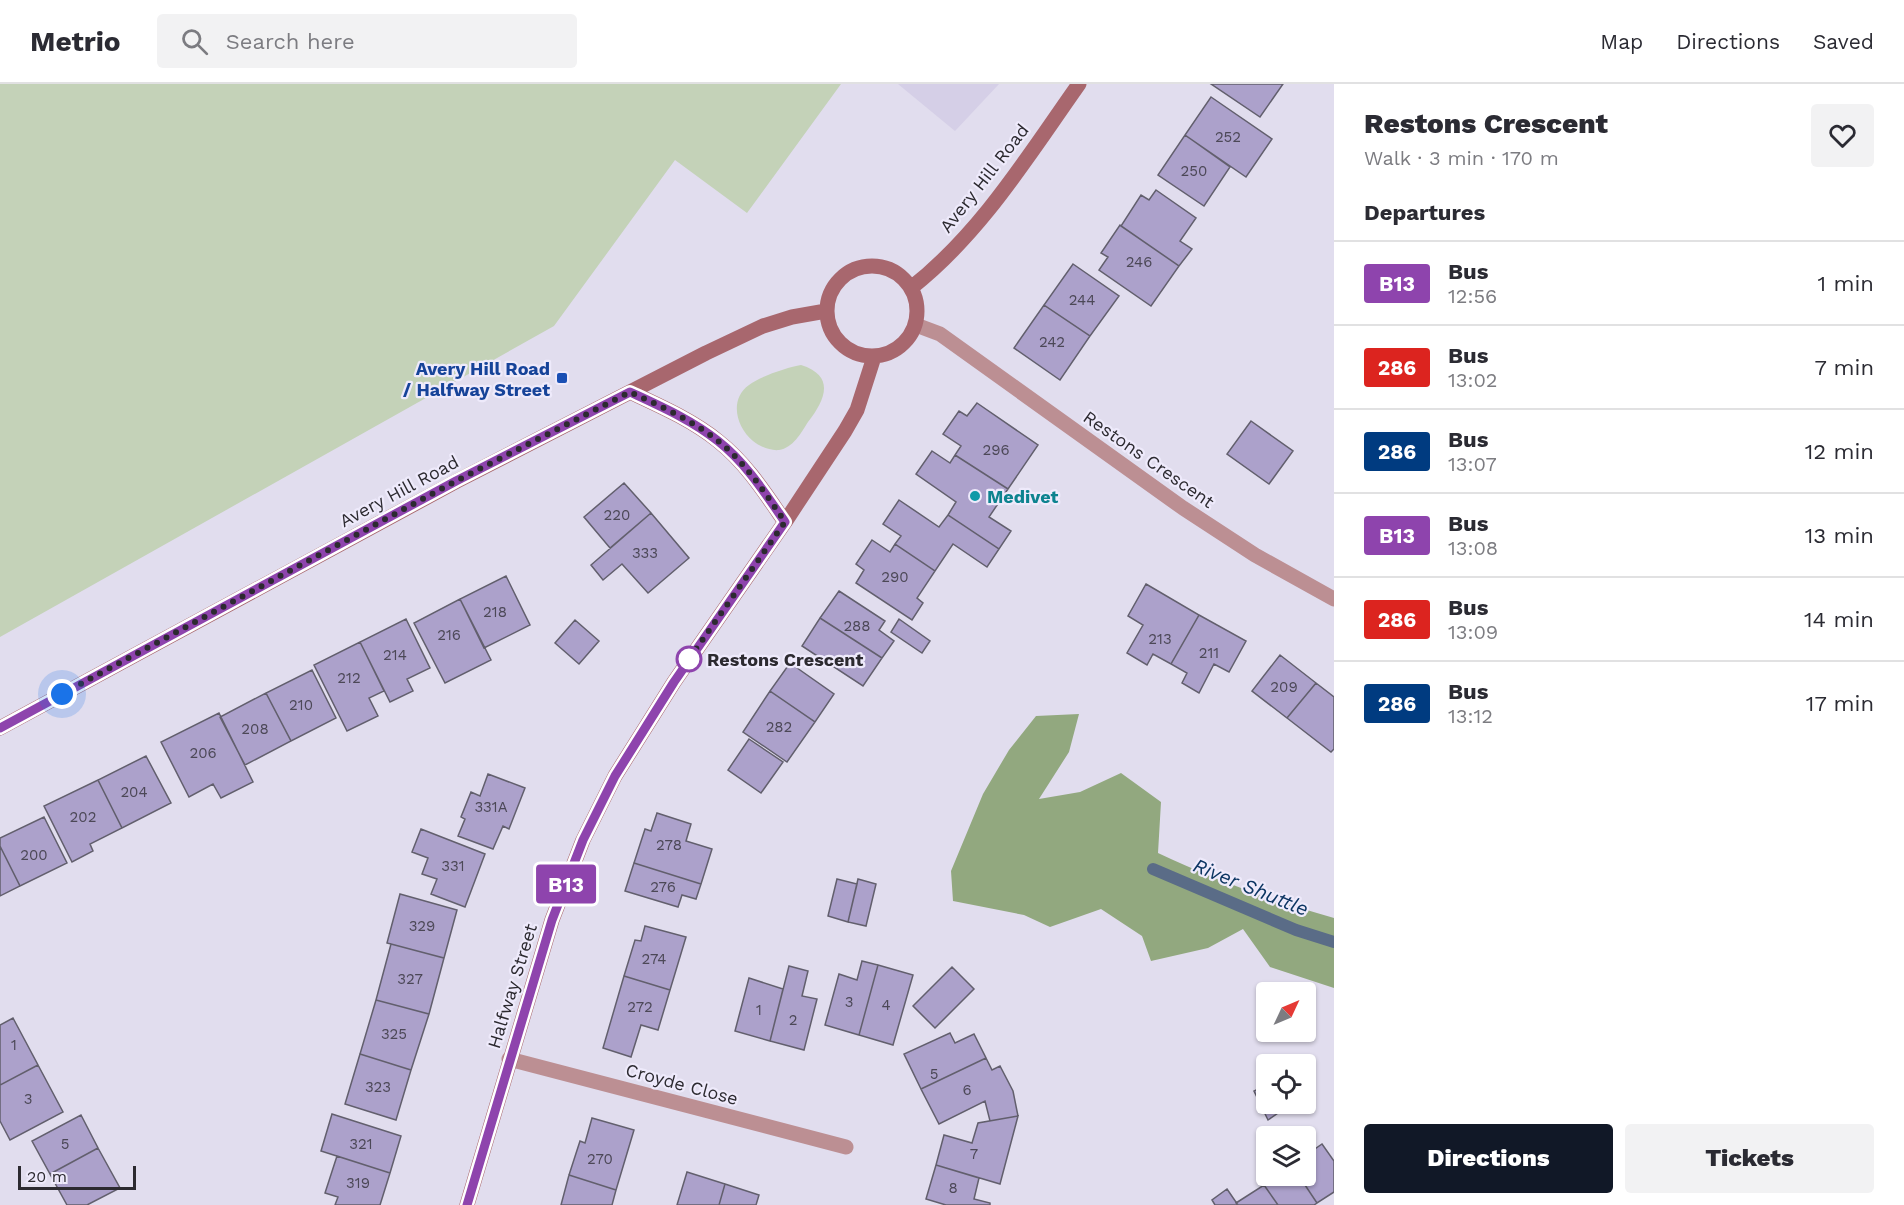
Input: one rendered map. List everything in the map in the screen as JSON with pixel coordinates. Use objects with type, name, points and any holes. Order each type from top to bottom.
[{"type":"main road","name":"Avery Hill Road","points":[[911,288],[938,267],[1001,194],[1078,84]]},
{"type":"main road","points":[[874,266],[888,269],[901,277],[911,288],[916,299],[916,325],[900,347],[888,354],[874,357],[860,355],[846,349],[835,339],[828,326],[826,311],[828,297],[835,283],[846,273],[859,267],[874,266]]},
{"type":"main road","name":"Avery Hill Road","points":[[0,728],[456,481],[630,392],[763,326],[792,317],[826,311]]},
{"type":"main road","name":"Halfway Street","points":[[467,1205],[552,920],[583,840],[615,776],[674,682],[785,522],[857,410],[874,357]]},
{"type":"main road","points":[[630,392],[676,415],[718,441],[754,477],[785,522]]},
{"type":"street","name":"Restons Crescent","points":[[916,325],[940,334],[1183,508],[1255,555],[1334,599]]},
{"type":"street","name":"Croyde Close","points":[[509,1059],[846,1147]]},
{"type":"shaded area","points":[[898,84],[999,84],[955,131]]},
{"type":"green space","points":[[0,84],[841,84],[747,213],[675,160],[554,326],[0,637]]},
{"type":"green space","points":[[801,365],[819,375],[823,382],[824,389],[819,405],[799,435],[784,449],[768,449],[761,446],[753,441],[742,428],[737,413],[739,398],[749,385],[760,379]]},
{"type":"green space","points":[[1079,714],[1069,752],[1039,799],[1080,792],[1121,773],[1161,802],[1158,853],[1244,889],[1334,918],[1334,988],[1270,967],[1243,929],[1208,948],[1151,961],[1142,936],[1101,909],[1050,927],[1024,915],[953,901],[951,871],[983,794],[1009,750],[1036,716]]},
{"type":"building","points":[[1211,84],[1283,84],[1260,117]]},
{"type":"building","points":[[1211,97],[1272,139],[1246,177],[1185,135]]},
{"type":"building","points":[[1185,135],[1230,167],[1204,206],[1158,175]]},
{"type":"building","points":[[1156,190],[1196,218],[1180,241],[1192,249],[1179,266],[1121,226],[1141,195],[1149,200]]},
{"type":"building","points":[[1120,225],[1179,266],[1151,306],[1099,270],[1108,257],[1101,253]]},
{"type":"building","points":[[1073,264],[1119,296],[1090,336],[1044,305]]},
{"type":"building","points":[[1044,305],[1090,336],[1060,380],[1014,348]]},
{"type":"building","points":[[977,403],[1038,445],[1008,489],[955,455],[961,446],[943,434],[959,411],[967,416]]},
{"type":"building","points":[[1251,421],[1293,451],[1269,484],[1227,454]]},
{"type":"building","name":"Medivet","points":[[932,451],[950,463],[955,455],[1008,489],[989,517],[1011,531],[999,549],[948,515],[956,502],[916,474]]},
{"type":"building","points":[[624,483],[651,513],[610,548],[584,517]]},
{"type":"building","points":[[899,500],[939,527],[948,515],[999,549],[987,567],[953,544],[935,571],[895,544],[901,536],[883,524]]},
{"type":"building","points":[[651,513],[689,558],[648,593],[622,564],[603,580],[591,565]]},
{"type":"building","points":[[872,540],[890,552],[895,544],[935,571],[917,598],[923,603],[912,620],[856,583],[864,570],[856,564]]},
{"type":"building","points":[[506,576],[530,625],[484,648],[460,599]]},
{"type":"building","points":[[1146,584],[1199,615],[1171,664],[1153,654],[1147,665],[1127,653],[1143,625],[1128,616]]},
{"type":"building","points":[[839,591],[885,621],[879,630],[894,641],[882,658],[820,618]]},
{"type":"building","points":[[460,599],[491,660],[445,683],[414,623]]},
{"type":"building","points":[[1199,615],[1246,641],[1229,672],[1214,664],[1199,693],[1182,683],[1187,673],[1171,664]]},
{"type":"building","points":[[820,618],[882,658],[863,686],[802,646]]},
{"type":"building","points":[[406,619],[430,668],[407,679],[413,691],[390,702],[360,642]]},
{"type":"building","points":[[899,619],[930,641],[922,653],[891,632]]},
{"type":"building","points":[[575,620],[599,641],[579,664],[555,643]]},
{"type":"building","points":[[360,642],[384,691],[369,698],[378,716],[347,731],[314,665]]},
{"type":"building","points":[[1280,655],[1316,683],[1287,718],[1252,691]]},
{"type":"building","points":[[790,663],[834,694],[815,722],[770,691]]},
{"type":"building","points":[[312,670],[336,718],[291,741],[266,693]]},
{"type":"building","points":[[1316,683],[1334,697],[1334,749],[1331,752],[1287,718]]},
{"type":"building","points":[[770,691],[815,722],[787,762],[743,732]]},
{"type":"building","points":[[266,693],[291,741],[245,765],[220,717]]},
{"type":"building","points":[[219,713],[253,782],[221,798],[213,784],[189,797],[161,742]]},
{"type":"building","points":[[749,739],[783,762],[761,793],[728,770]]},
{"type":"building","points":[[146,756],[171,803],[122,828],[98,780]]},
{"type":"building","points":[[488,774],[525,788],[509,829],[503,826],[493,849],[458,836],[465,819],[461,817],[471,792],[480,796]]},
{"type":"building","points":[[98,780],[122,828],[90,844],[93,851],[72,862],[44,806]]},
{"type":"building","points":[[657,813],[691,824],[686,841],[712,849],[701,884],[634,863],[645,829],[651,831]]},
{"type":"building","points":[[44,817],[67,863],[20,886],[0,846],[0,838]]},
{"type":"building","points":[[421,829],[485,854],[465,907],[431,894],[437,879],[422,874],[428,858],[412,852]]},
{"type":"building","points":[[0,846],[20,886],[0,896]]},
{"type":"building","points":[[634,863],[701,884],[696,899],[682,895],[678,907],[625,891]]},
{"type":"building","points":[[837,879],[857,884],[848,922],[828,916]]},
{"type":"building","points":[[858,879],[876,884],[866,926],[848,922]]},
{"type":"building","points":[[400,894],[457,910],[444,958],[387,943]]},
{"type":"building","points":[[645,926],[686,937],[670,990],[624,976],[635,940],[641,941]]},
{"type":"building","points":[[391,944],[444,958],[429,1014],[376,1000]]},
{"type":"building","points":[[862,961],[878,965],[859,1035],[825,1025],[839,974],[857,980]]},
{"type":"building","points":[[878,965],[913,975],[893,1045],[859,1035]]},
{"type":"building","points":[[789,966],[808,971],[802,996],[817,999],[804,1050],[770,1041]]},
{"type":"building","points":[[952,967],[974,989],[935,1028],[913,1006]]},
{"type":"building","points":[[624,976],[670,990],[658,1030],[641,1025],[631,1057],[603,1048]]},
{"type":"building","points":[[749,978],[783,989],[770,1041],[735,1031]]},
{"type":"building","points":[[376,1000],[429,1014],[411,1070],[360,1054]]},
{"type":"building","points":[[13,1018],[38,1065],[0,1085],[0,1025]]},
{"type":"building","points":[[950,1033],[955,1043],[974,1034],[986,1058],[921,1089],[904,1054]]},
{"type":"building","points":[[360,1054],[411,1070],[396,1120],[345,1104]]},
{"type":"building","points":[[986,1058],[992,1070],[1000,1066],[1013,1091],[1018,1116],[990,1121],[985,1101],[939,1124],[921,1089]]},
{"type":"building","points":[[38,1065],[63,1112],[10,1140],[0,1121],[0,1085]]},
{"type":"building","points":[[332,1114],[401,1136],[390,1173],[321,1151]]},
{"type":"building","points":[[1265,1114],[1277,1114],[1268,1120]]},
{"type":"building","points":[[81,1115],[98,1148],[50,1174],[32,1141]]},
{"type":"building","points":[[1018,1116],[1000,1184],[936,1165],[944,1135],[972,1143],[978,1123]]},
{"type":"building","points":[[592,1118],[634,1130],[616,1190],[569,1175],[580,1141],[585,1143]]},
{"type":"building","points":[[1322,1144],[1334,1161],[1334,1192],[1317,1203],[1306,1186],[1316,1186],[1316,1148]]},
{"type":"building","points":[[98,1148],[120,1188],[87,1205],[67,1205],[50,1174]]},
{"type":"building","points":[[337,1156],[390,1173],[380,1205],[335,1205],[338,1197],[325,1193]]},
{"type":"building","points":[[936,1165],[979,1178],[974,1199],[990,1203],[990,1205],[946,1205],[926,1199]]},
{"type":"building","points":[[687,1172],[725,1184],[719,1205],[677,1205]]},
{"type":"building","points":[[569,1175],[616,1190],[612,1205],[561,1205]]},
{"type":"building","points":[[725,1184],[759,1195],[756,1205],[719,1205]]},
{"type":"building","points":[[1265,1186],[1306,1186],[1317,1203],[1314,1205],[1278,1205]]},
{"type":"building","points":[[1265,1186],[1278,1205],[1238,1205],[1236,1203]]},
{"type":"building","points":[[1227,1189],[1238,1205],[1215,1205],[1212,1200]]},
{"type":"waterway","name":"River Shuttle","points":[[1153,869],[1296,930],[1334,942]]},
{"type":"bus line","name":"B13","points":[[0,728],[456,481],[630,392],[676,415],[718,441],[754,477],[785,522],[674,682],[615,776],[583,840],[552,920],[467,1205]]},
{"type":"place","name":"Avery Hill Road / Halfway Street","points":[[562,378]]},
{"type":"place","name":"Medivet","points":[[975,496]]},
{"type":"place","name":"Restons Crescent","points":[[689,659]]},
{"type":"route","points":[[62,694],[456,481],[630,392],[676,415],[718,441],[754,477],[785,522],[687,662],[689,659]]}]
